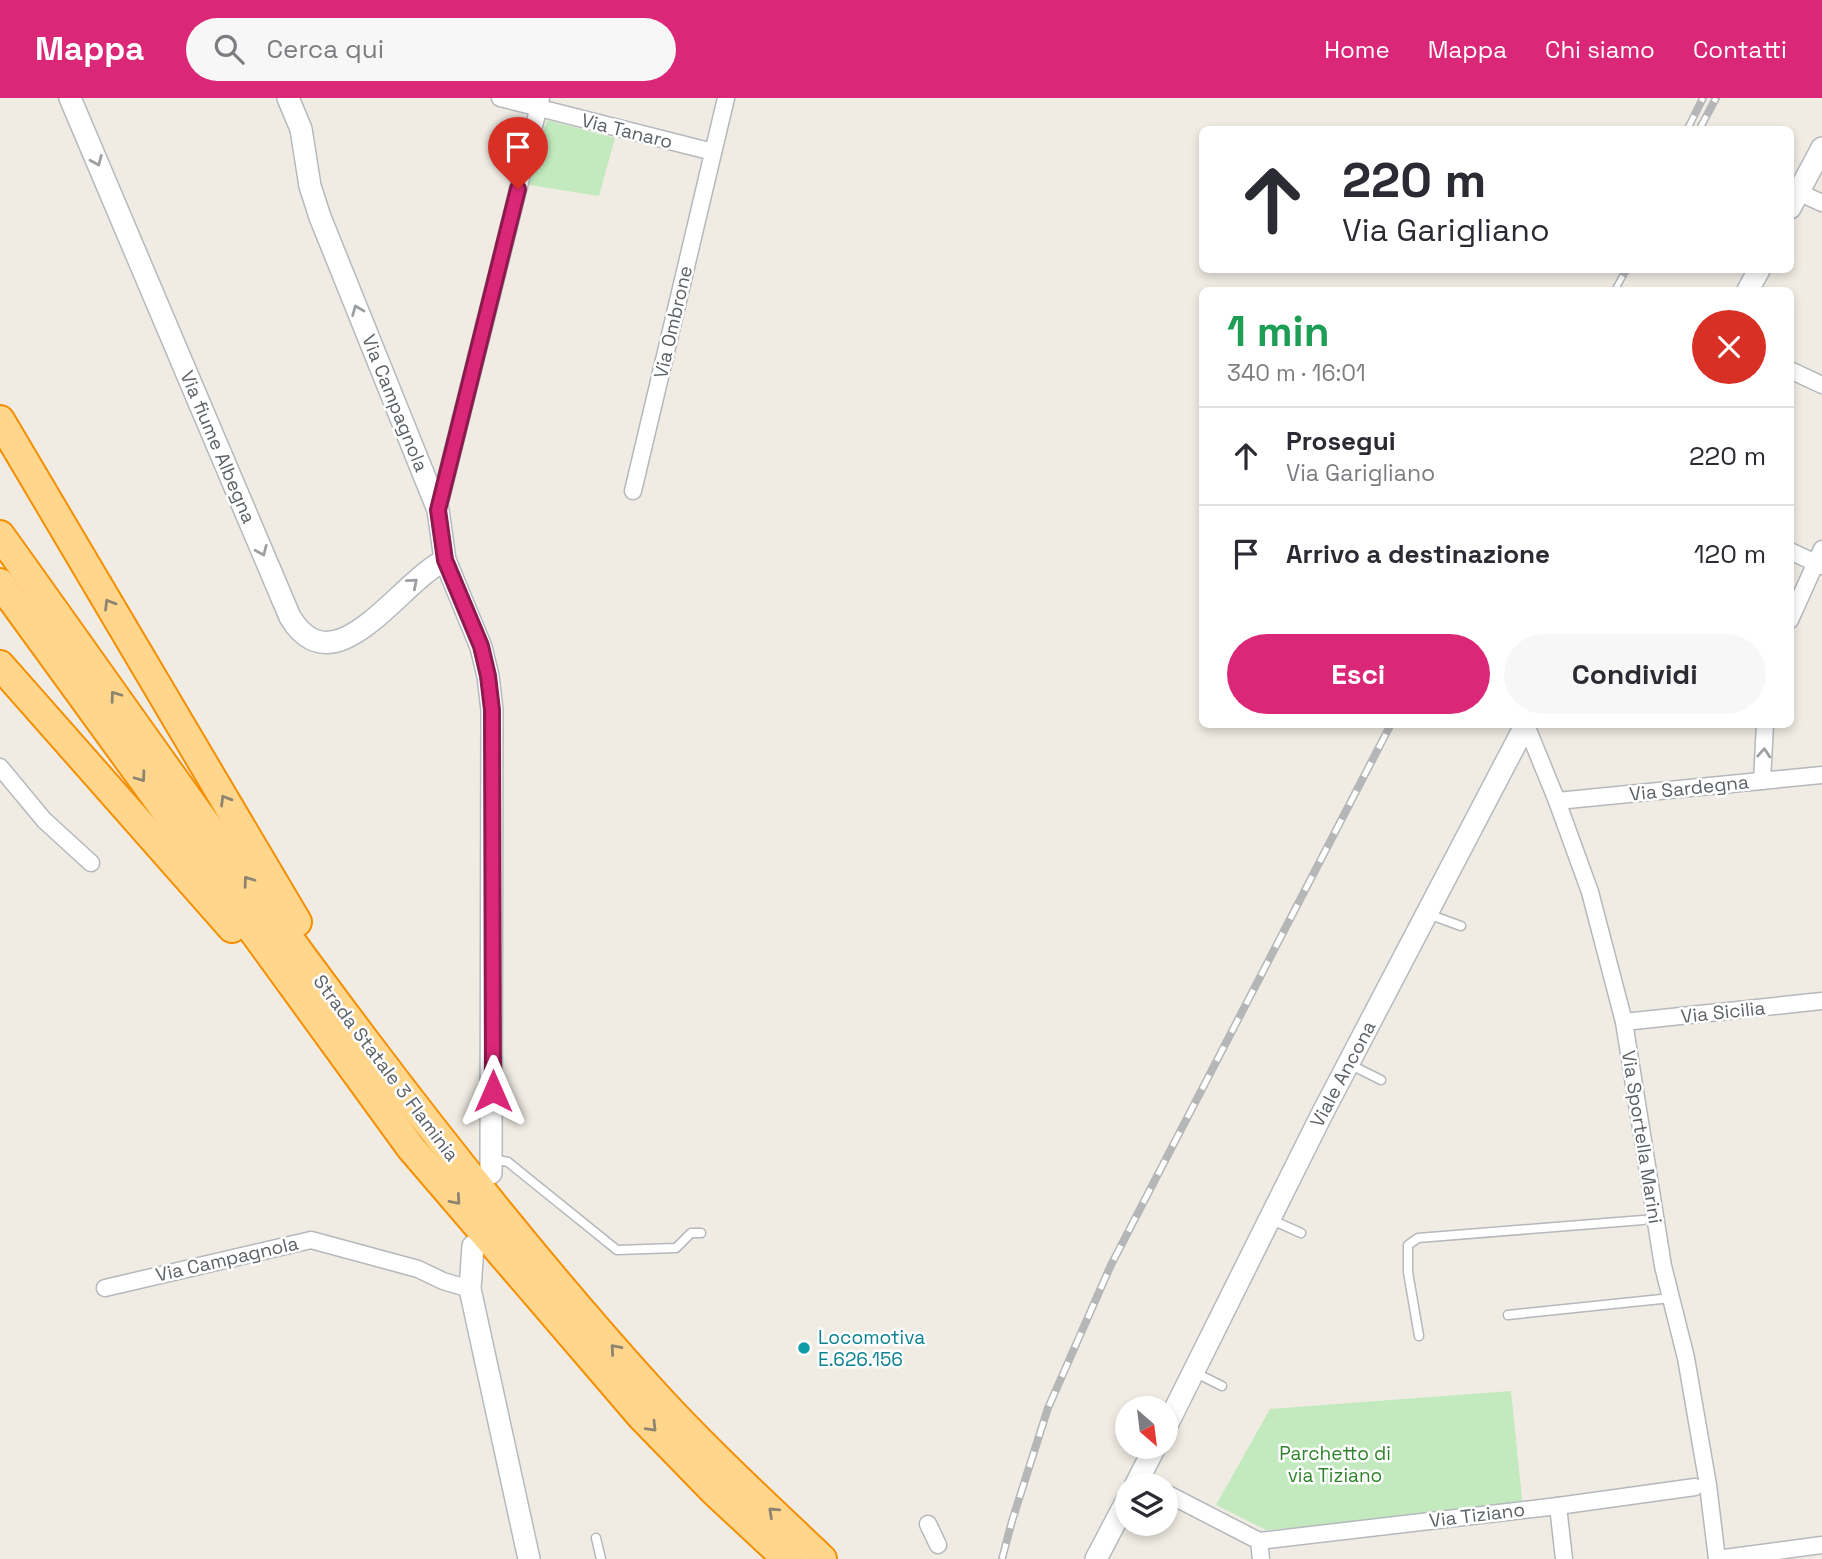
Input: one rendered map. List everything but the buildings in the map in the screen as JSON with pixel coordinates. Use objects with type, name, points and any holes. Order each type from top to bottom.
[{"type":"highway","points":[[0,420],[318,957],[380,1043],[415,1107]]},
{"type":"highway","name":"Strada Statale 3 Flaminia","points":[[0,535],[327,992],[460,1164],[650,1389],[737,1478],[822,1559]]},
{"type":"highway","name":"Strada Statale 3 Flaminia","points":[[0,583],[411,1148],[641,1416],[715,1492],[787,1559]]},
{"type":"highway","points":[[0,665],[235,932],[341,1074],[411,1148]]},
{"type":"street","name":"Via fiume Albegna","points":[[70,98],[298,630],[308,639],[335,643],[363,626],[431,566],[445,560]]},
{"type":"street","name":"Via Campagnola","points":[[288,98],[301,129],[310,186],[320,217],[438,510],[445,560],[481,646],[488,676],[492,710],[491,1166]]},
{"type":"street","name":"Via Tanaro","points":[[500,98],[539,103],[713,152]]},
{"type":"street","name":"Via Ombrone","points":[[633,491],[726,98]]},
{"type":"street","points":[[438,510],[539,103]]},
{"type":"street","points":[[1822,148],[1794,200],[1822,203]]},
{"type":"street","points":[[1794,372],[1822,385]]},
{"type":"street","points":[[1794,552],[1820,559],[1794,613]]},
{"type":"street","name":"Viale Ancona","points":[[1178,1402],[1349,1064],[1524,728]]},
{"type":"street","name":"Via Sportella Marini","points":[[1527,728],[1590,892],[1624,1022],[1663,1266],[1686,1358],[1708,1485],[1717,1559]]},
{"type":"street","points":[[1762,780],[1765,728]]},
{"type":"street","points":[[0,768],[44,820],[91,863]]},
{"type":"street","name":"Via Sardegna","points":[[1557,802],[1822,775]]},
{"type":"street","name":"Via Sicilia","points":[[1624,1022],[1822,1001]]},
{"type":"street","name":"Via Campagnola","points":[[105,1288],[311,1240],[418,1269],[443,1281],[470,1289]]},
{"type":"street","points":[[473,1246],[470,1289],[529,1559]]},
{"type":"street","name":"Via Tiziano","points":[[1259,1541],[1558,1506],[1695,1486]]},
{"type":"street","points":[[1178,1499],[1259,1541],[1261,1559]]},
{"type":"street","points":[[1558,1506],[1564,1559]]},
{"type":"street","points":[[1096,1559],[1115,1523]]},
{"type":"street","points":[[928,1524],[938,1545]]},
{"type":"street","points":[[1717,1559],[1822,1545]]},
{"type":"lane","points":[[1428,914],[1461,926]]},
{"type":"lane","points":[[1349,1064],[1381,1080]]},
{"type":"lane","points":[[491,1166],[508,1162],[617,1250],[676,1248],[691,1233],[701,1233]]},
{"type":"lane","points":[[1270,1219],[1301,1233]]},
{"type":"lane","points":[[1419,1336],[1408,1272],[1408,1245],[1418,1238],[1643,1220]]},
{"type":"lane","points":[[1508,1315],[1671,1298]]},
{"type":"lane","points":[[1193,1371],[1222,1386]]},
{"type":"lane","points":[[596,1538],[601,1559]]},
{"type":"green space","points":[[547,120],[615,138],[599,196],[524,184]]},
{"type":"green space","name":"Parchetto di via Tiziano","points":[[1511,1391],[1523,1508],[1266,1530],[1216,1505],[1270,1409]]},
{"type":"railway","points":[[1689,126],[1703,98]]},
{"type":"railway","points":[[1701,126],[1716,98]]},
{"type":"railway","points":[[1617,287],[1624,273]]},
{"type":"railway","points":[[1002,1559],[1048,1408],[1111,1265],[1389,728]]},
{"type":"place","name":"Locomotiva E.626.156","points":[[804,1348]]},
{"type":"route","points":[[493,1091],[492,710],[481,646],[445,560],[438,510],[518,189]]}]
